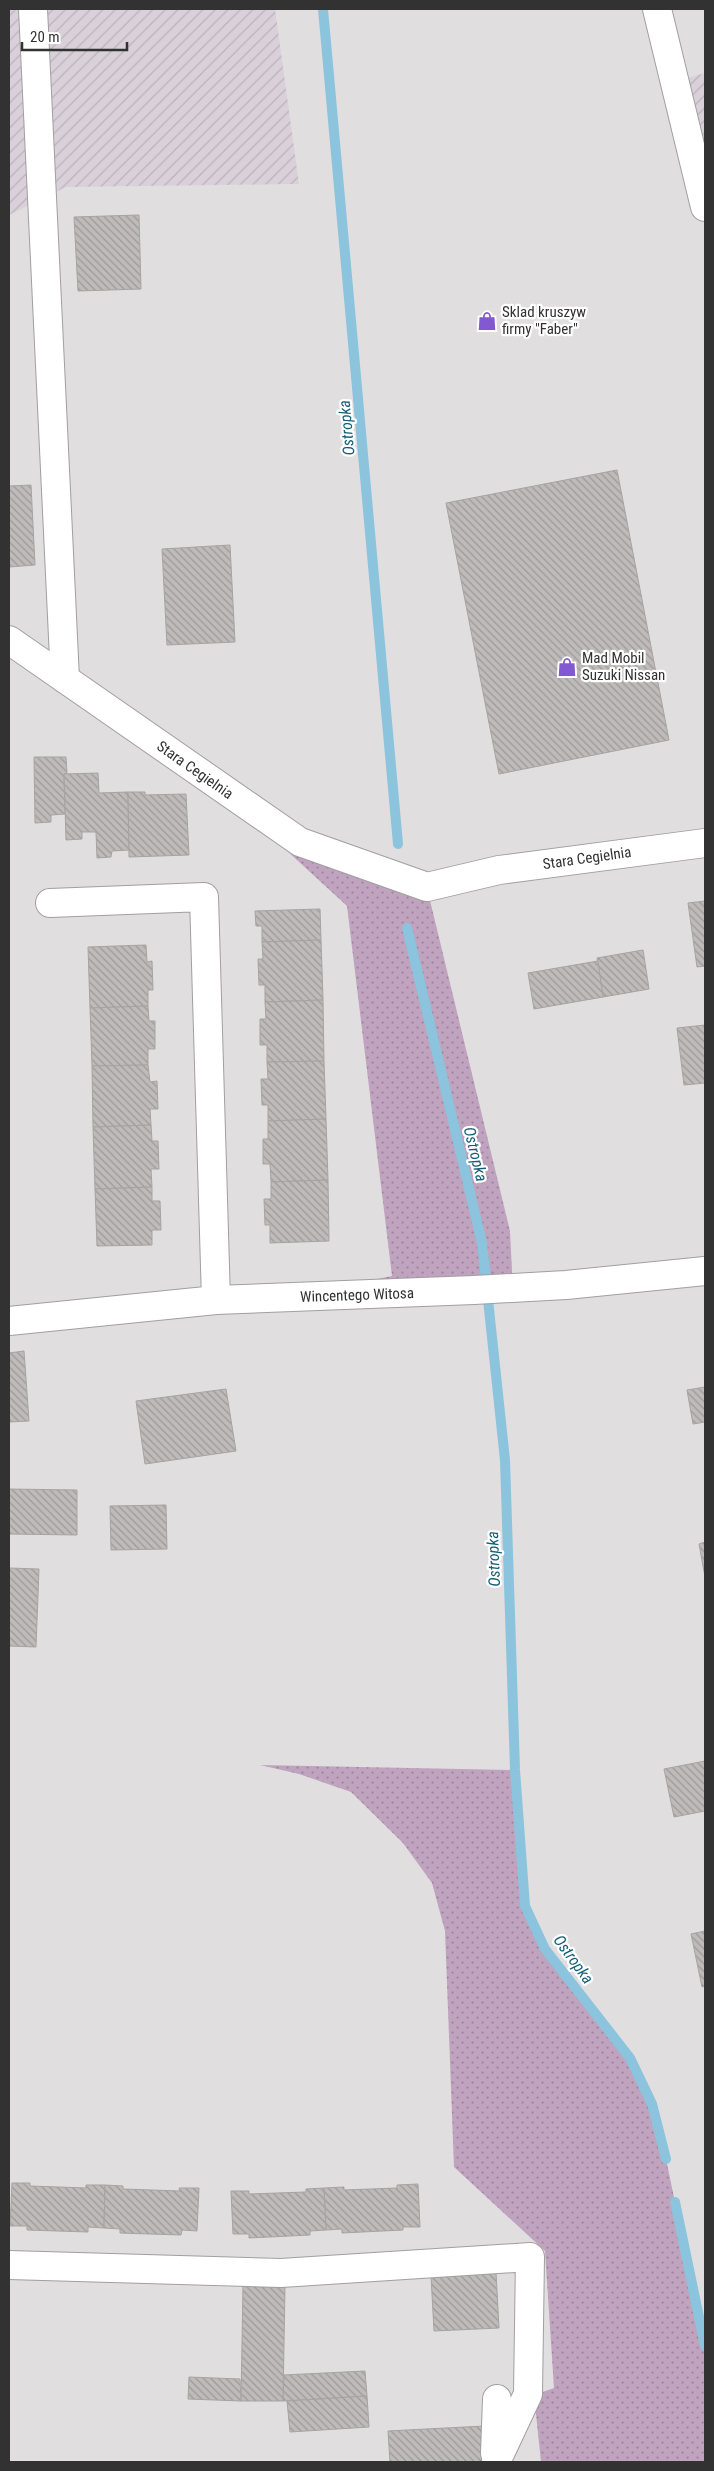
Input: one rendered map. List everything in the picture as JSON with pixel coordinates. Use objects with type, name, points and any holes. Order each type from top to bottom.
[{"type":"street","points":[[33,9],[65,679]]},
{"type":"street","points":[[657,9],[705,207]]},
{"type":"street","name":"Stara Cegielnia","points":[[9,640],[300,842],[427,888],[440,883],[499,870],[705,843]]},
{"type":"street","points":[[50,902],[204,897],[216,1300]]},
{"type":"street","name":"Wincentego Witosa","points":[[9,1321],[216,1300],[474,1290],[705,1271]]},
{"type":"street","points":[[9,2265],[281,2273],[530,2257],[528,2394],[495,2462]]},
{"type":"street","points":[[495,2462],[497,2399]]},
{"type":"shaded area","points":[[9,9],[275,9],[299,184],[66,187],[9,215]]},
{"type":"shaded area","points":[[705,73],[705,207],[674,82]]},
{"type":"shaded area","points":[[212,782],[300,842],[427,888],[510,1231],[513,1291],[268,1301],[392,1276],[347,906]]},
{"type":"shaded area","points":[[260,1765],[515,1770],[525,1906],[545,1949],[630,2058],[652,2104],[666,2159],[705,2346],[705,2462],[541,2462],[534,2395],[554,2388],[545,2251],[454,2167],[445,1931],[432,1883],[403,1843],[351,1792],[299,1774]]},
{"type":"building","points":[[139,215],[141,289],[78,291],[74,217]]},
{"type":"building","name":"Mad Mobil Suzuki Nissan","points":[[617,470],[669,740],[499,774],[446,503]]},
{"type":"building","points":[[31,485],[35,565],[9,567],[9,486]]},
{"type":"building","points":[[230,545],[235,642],[167,645],[162,549]]},
{"type":"building","points":[[34,757],[66,757],[67,774],[64,774],[65,814],[51,815],[51,822],[35,823]]},
{"type":"building","points":[[98,773],[99,793],[128,792],[129,850],[112,851],[111,857],[97,858],[96,832],[82,832],[82,839],[66,840],[64,774]]},
{"type":"building","points":[[128,792],[145,792],[145,795],[186,794],[189,855],[129,857]]},
{"type":"building","points":[[705,901],[705,966],[697,967],[688,903]]},
{"type":"building","points":[[320,909],[321,940],[262,942],[262,926],[256,926],[255,911]]},
{"type":"building","points":[[321,940],[323,1000],[265,1002],[265,985],[259,985],[258,959],[263,959],[262,942]]},
{"type":"building","points":[[146,945],[147,962],[152,961],[153,990],[148,990],[148,1006],[90,1008],[88,947]]},
{"type":"building","points":[[643,950],[649,989],[603,997],[597,958]]},
{"type":"building","points":[[598,961],[603,997],[534,1009],[528,973]]},
{"type":"building","points":[[323,1000],[324,1061],[267,1062],[267,1045],[260,1045],[260,1019],[266,1019],[265,1002]]},
{"type":"building","points":[[148,1006],[149,1021],[155,1021],[155,1049],[148,1049],[148,1065],[92,1066],[90,1008]]},
{"type":"building","points":[[705,1025],[705,1083],[684,1085],[677,1028]]},
{"type":"building","points":[[324,1061],[326,1119],[268,1121],[268,1105],[262,1105],[261,1079],[268,1079],[267,1062]]},
{"type":"building","points":[[148,1065],[150,1082],[157,1081],[158,1109],[150,1109],[151,1125],[93,1127],[92,1066]]},
{"type":"building","points":[[326,1119],[328,1180],[271,1182],[270,1164],[263,1164],[263,1139],[268,1139],[268,1121]]},
{"type":"building","points":[[151,1125],[152,1141],[158,1141],[159,1169],[151,1169],[152,1187],[95,1189],[93,1127]]},
{"type":"building","points":[[328,1180],[329,1241],[270,1243],[270,1225],[265,1225],[264,1199],[271,1199],[271,1182]]},
{"type":"building","points":[[152,1187],[152,1201],[160,1201],[161,1230],[152,1230],[152,1245],[97,1246],[95,1189]]},
{"type":"building","points":[[24,1351],[29,1421],[9,1422],[9,1353]]},
{"type":"building","points":[[705,1387],[705,1422],[693,1424],[687,1390]]},
{"type":"building","points":[[226,1389],[236,1451],[145,1464],[136,1401]]},
{"type":"building","points":[[9,1489],[77,1490],[77,1535],[9,1534]]},
{"type":"building","points":[[166,1505],[167,1549],[111,1550],[110,1506]]},
{"type":"building","points":[[705,1542],[705,1577],[699,1544]]},
{"type":"building","points":[[9,1568],[39,1569],[36,1647],[9,1646]]},
{"type":"building","points":[[705,1761],[705,1811],[674,1817],[664,1769]]},
{"type":"building","points":[[705,1931],[705,1986],[702,1987],[691,1934]]},
{"type":"building","points":[[12,2183],[30,2183],[30,2186],[86,2188],[86,2185],[105,2185],[104,2228],[88,2227],[88,2232],[27,2230],[27,2226],[10,2226]]},
{"type":"building","points":[[418,2184],[420,2227],[403,2227],[403,2230],[342,2233],[342,2229],[326,2230],[324,2188],[344,2187],[344,2190],[397,2188],[397,2185]]},
{"type":"building","points":[[105,2185],[123,2186],[123,2189],[180,2191],[179,2188],[199,2188],[197,2231],[182,2230],[181,2235],[120,2233],[120,2229],[104,2228]]},
{"type":"building","points":[[324,2188],[326,2230],[310,2231],[310,2235],[249,2238],[249,2234],[233,2234],[231,2191],[249,2191],[249,2194],[306,2192],[306,2189]]},
{"type":"building","points":[[496,2272],[499,2328],[434,2331],[431,2276]]},
{"type":"building","points":[[243,2285],[285,2285],[283,2401],[241,2401]]},
{"type":"building","points":[[365,2371],[367,2396],[283,2401],[284,2375]]},
{"type":"building","points":[[189,2377],[240,2379],[241,2401],[188,2399]]},
{"type":"building","points":[[367,2396],[369,2427],[290,2432],[287,2401]]},
{"type":"building","points":[[484,2426],[486,2462],[390,2462],[388,2431]]},
{"type":"waterway","name":"Ostropka","points":[[323,9],[398,844]]},
{"type":"waterway","name":"Ostropka","points":[[407,928],[482,1243],[505,1460],[515,1770],[525,1906],[545,1949],[630,2058],[652,2104],[666,2159]]},
{"type":"waterway","name":"Ostropka","points":[[675,2202],[705,2346]]},
{"type":"place","name":"Sklad kruszyw firmy \"Faber\"","points":[[487,321]]},
{"type":"place","name":"Mad Mobil Suzuki Nissan","points":[[567,667]]}]
